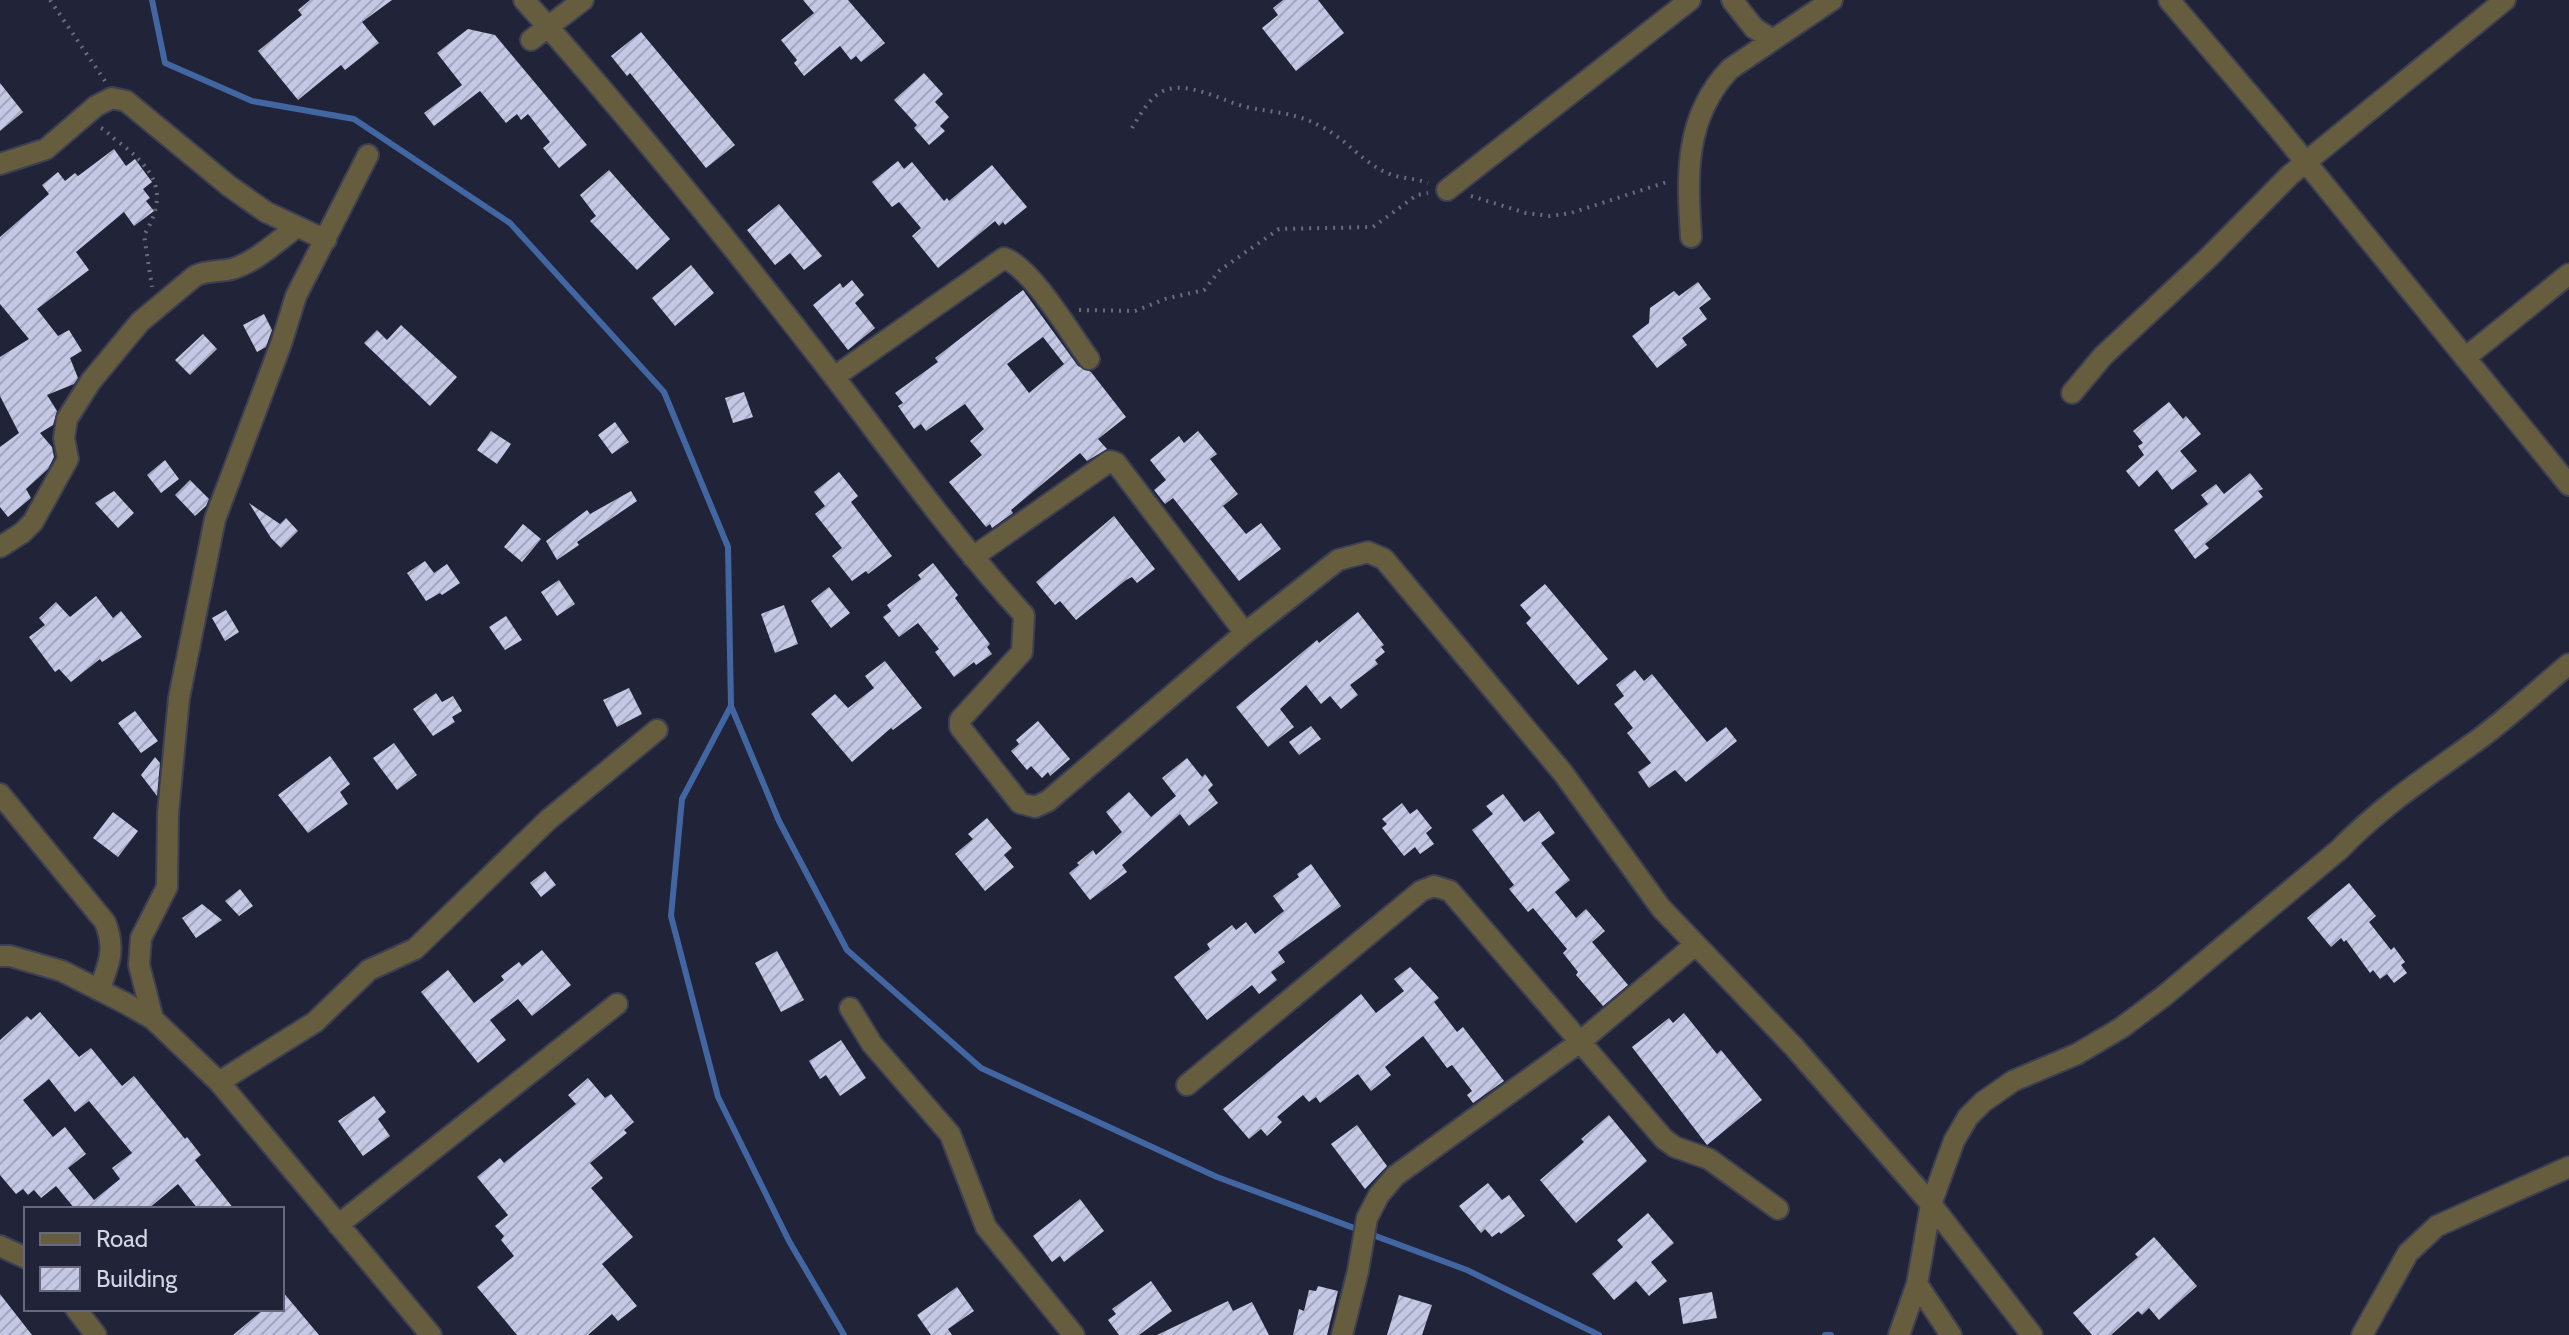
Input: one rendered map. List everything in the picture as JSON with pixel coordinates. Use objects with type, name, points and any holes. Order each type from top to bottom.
[{"type":"street","points":[[524,0],[686,190],[834,377],[917,488],[1024,615],[1022,652],[960,720],[960,727],[1020,803],[1035,807],[1048,801],[1245,633],[1338,560],[1368,552],[1384,559],[1563,773],[1661,908],[1794,1047],[1931,1204],[2032,1335]]},
{"type":"street","points":[[531,40],[583,0]]},
{"type":"street","points":[[1447,190],[1690,0]]},
{"type":"street","points":[[1732,0],[1754,28],[1773,40]]},
{"type":"street","points":[[1691,237],[1690,154],[1705,104],[1717,83],[1730,69],[1832,0]]},
{"type":"street","points":[[2169,0],[2569,485]]},
{"type":"street","points":[[2072,393],[2103,356],[2208,258],[2290,175],[2505,0]]},
{"type":"street","points":[[0,164],[46,149],[96,106],[112,98],[126,101],[229,186],[266,212],[326,240]]},
{"type":"street","points":[[153,1019],[139,965],[141,938],[167,887],[168,813],[179,698],[215,519],[296,296],[368,155]]},
{"type":"street","points":[[0,547],[33,522],[50,493],[68,459],[64,438],[67,419],[91,381],[154,310],[201,273],[231,269],[248,262],[297,227]]},
{"type":"street","points":[[834,377],[999,259],[1008,258],[1048,301],[1089,359]]},
{"type":"street","points":[[2465,358],[2569,274]]},
{"type":"street","points":[[973,557],[1110,461],[1116,463],[1245,633]]},
{"type":"street","points":[[1899,1335],[1917,1284],[1931,1204],[1954,1141],[1968,1117],[2013,1081],[2101,1042],[2164,996],[2340,849],[2362,826],[2482,737],[2569,664]]},
{"type":"street","points":[[219,1082],[315,1022],[369,970],[415,949],[548,820],[657,730]]},
{"type":"street","points":[[0,794],[105,922],[113,948],[99,990]]},
{"type":"street","points":[[1187,1085],[1421,891],[1434,886],[1450,891],[1664,1139],[1675,1147],[1709,1159],[1778,1209]]},
{"type":"street","points":[[1342,1335],[1367,1218],[1379,1195],[1395,1176],[1580,1042],[1695,945]]},
{"type":"street","points":[[0,956],[62,971],[153,1019],[219,1082],[431,1335]]},
{"type":"street","points":[[338,1225],[617,1004]]},
{"type":"street","points":[[850,1008],[872,1044],[950,1134],[986,1227],[1074,1335]]},
{"type":"street","points":[[2362,1335],[2408,1253],[2437,1226],[2569,1167]]},
{"type":"street","points":[[0,1246],[24,1257]]},
{"type":"street","points":[[1917,1284],[1951,1335]]},
{"type":"street","points":[[78,1311],[96,1335]]},
{"type":"path","points":[[50,0],[105,80],[112,98]]},
{"type":"path","points":[[1132,128],[1145,108],[1165,90],[1194,90],[1249,107],[1301,117],[1326,128],[1368,161],[1403,179],[1423,181],[1478,196],[1526,213],[1550,216],[1650,190],[1688,169]]},
{"type":"path","points":[[80,119],[106,131],[130,150],[149,170],[157,186],[155,216],[144,235],[154,310]]},
{"type":"path","points":[[1048,301],[1094,312],[1135,311],[1165,299],[1204,290],[1220,270],[1279,229],[1373,227],[1417,195],[1447,190]]},
{"type":"building","points":[[310,0],[392,0],[362,22],[379,43],[345,70],[341,65],[298,100],[258,51],[302,15],[298,10]]},
{"type":"building","points":[[803,0],[848,0],[885,43],[861,62],[856,56],[851,60],[840,46],[804,76],[794,63],[797,60],[781,40],[814,13]]},
{"type":"building","points":[[1283,0],[1318,0],[1344,33],[1296,71],[1262,28],[1278,15],[1273,8]]},
{"type":"building","points":[[468,29],[495,35],[587,145],[559,168],[543,148],[550,142],[528,114],[521,120],[517,114],[506,123],[480,91],[434,126],[424,113],[462,85],[437,53]]},
{"type":"building","points":[[641,32],[735,145],[706,168],[630,73],[627,76],[611,56]]},
{"type":"building","points":[[924,73],[943,94],[935,102],[949,117],[940,126],[945,131],[929,145],[914,128],[917,125],[894,100]]},
{"type":"building","points":[[0,83],[23,112],[0,131]]},
{"type":"building","points":[[114,149],[126,166],[135,159],[152,182],[143,189],[150,198],[146,201],[154,211],[134,226],[124,212],[76,252],[89,270],[37,309],[58,336],[69,330],[82,351],[70,358],[78,378],[74,384],[47,395],[57,411],[53,425],[40,433],[52,447],[54,457],[48,469],[26,489],[31,498],[8,517],[0,507],[0,447],[19,433],[0,396],[0,357],[29,339],[0,304],[0,237],[49,194],[42,185],[58,172],[65,181],[75,173],[78,176]]},
{"type":"building","points":[[898,161],[904,169],[912,162],[944,201],[947,198],[949,201],[992,165],[1027,207],[1005,225],[1003,222],[999,226],[995,221],[938,268],[912,236],[921,228],[899,202],[892,207],[872,182]]},
{"type":"building","points":[[609,170],[670,239],[637,270],[590,221],[596,216],[580,195]]},
{"type":"building","points":[[779,204],[822,256],[804,270],[790,253],[775,265],[747,230]]},
{"type":"building","points":[[691,265],[714,293],[675,326],[652,298]]},
{"type":"building","points":[[852,280],[864,295],[855,303],[875,328],[848,350],[813,305],[840,283],[843,288]]},
{"type":"building","points":[[1698,282],[1711,299],[1699,308],[1707,319],[1682,338],[1687,345],[1657,368],[1632,336],[1649,323],[1650,308],[1674,291],[1679,296]]},
{"type":"building","points":[[1023,290],[1078,366],[1091,372],[1126,417],[1098,439],[1107,449],[1087,461],[1080,453],[1011,510],[1013,513],[992,528],[990,524],[986,527],[949,482],[982,455],[970,441],[984,429],[965,404],[926,431],[921,424],[914,429],[898,406],[903,403],[895,393],[938,362],[935,358]],"holes":[[[1043,337],[1064,364],[1029,393],[1007,364]]]},
{"type":"building","points":[[264,314],[272,330],[266,347],[257,352],[243,325]]},
{"type":"building","points":[[401,325],[457,377],[430,406],[364,343],[377,330],[387,340]]},
{"type":"building","points":[[203,334],[217,349],[190,375],[175,360]]},
{"type":"building","points":[[744,392],[753,417],[733,423],[725,398]]},
{"type":"building","points":[[2169,402],[2201,434],[2180,451],[2197,471],[2172,490],[2157,470],[2139,487],[2126,471],[2144,455],[2138,446],[2143,443],[2133,431]]},
{"type":"building","points":[[615,422],[629,442],[612,454],[598,435]]},
{"type":"building","points":[[491,431],[511,444],[497,464],[477,450]]},
{"type":"building","points":[[1198,431],[1217,454],[1210,459],[1238,494],[1223,506],[1246,534],[1261,523],[1281,549],[1239,581],[1173,498],[1165,504],[1154,490],[1166,480],[1150,460],[1179,436],[1184,443]]},
{"type":"building","points":[[165,460],[179,479],[161,493],[147,475]]},
{"type":"building","points":[[839,472],[858,496],[851,502],[892,556],[868,574],[866,571],[852,581],[832,556],[842,548],[815,514],[825,506],[814,492]]},
{"type":"building","points":[[2250,473],[2263,489],[2258,491],[2263,497],[2205,544],[2209,548],[2195,559],[2174,530],[2208,504],[2201,495],[2216,484],[2224,494]]},
{"type":"building","points":[[190,480],[209,499],[195,516],[175,495]]},
{"type":"building","points":[[114,491],[134,513],[118,528],[95,503]]},
{"type":"building","points":[[631,491],[637,501],[577,542],[579,545],[557,560],[546,541],[587,510],[590,514]]},
{"type":"building","points":[[249,503],[280,524],[286,518],[298,531],[281,548]]},
{"type":"building","points":[[1114,516],[1155,569],[1137,583],[1132,577],[1126,580],[1076,620],[1060,601],[1055,605],[1036,582]]},
{"type":"building","points":[[523,524],[541,539],[522,562],[504,547]]},
{"type":"building","points":[[425,561],[434,573],[447,564],[460,583],[426,601],[407,573]]},
{"type":"building","points":[[933,563],[990,644],[987,647],[992,654],[976,665],[974,662],[954,677],[935,652],[939,649],[918,623],[899,637],[883,617],[891,611],[887,605],[921,579],[918,575]]},
{"type":"building","points":[[559,580],[575,604],[557,616],[541,592]]},
{"type":"building","points":[[1545,584],[1608,659],[1578,685],[1526,623],[1531,618],[1520,605]]},
{"type":"building","points":[[829,587],[850,613],[831,628],[811,601]]},
{"type":"building","points":[[96,596],[113,618],[121,611],[142,637],[102,662],[100,659],[71,682],[59,669],[55,672],[29,637],[45,625],[39,618],[56,602],[70,617]]},
{"type":"building","points":[[784,605],[798,644],[775,653],[761,614]]},
{"type":"building","points":[[226,610],[239,632],[225,641],[212,618]]},
{"type":"building","points":[[1358,612],[1384,645],[1381,647],[1385,652],[1375,660],[1378,664],[1350,685],[1358,695],[1341,709],[1330,696],[1321,704],[1306,685],[1280,709],[1294,727],[1268,747],[1236,707],[1317,640],[1319,643]]},
{"type":"building","points":[[506,616],[522,640],[505,650],[489,627]]},
{"type":"building","points":[[885,661],[922,708],[893,730],[891,728],[852,762],[811,714],[835,694],[848,708],[874,688],[865,676]]},
{"type":"building","points":[[1635,670],[1644,681],[1652,674],[1707,742],[1726,727],[1737,741],[1686,782],[1675,770],[1649,788],[1638,772],[1651,763],[1627,733],[1633,728],[1614,704],[1624,696],[1616,685]]},
{"type":"building","points":[[629,688],[642,714],[617,727],[603,700]]},
{"type":"building","points":[[436,693],[442,702],[453,696],[462,711],[452,717],[455,722],[433,736],[413,709]]},
{"type":"building","points":[[135,711],[158,741],[141,753],[118,723]]},
{"type":"building","points":[[1038,721],[1070,759],[1050,776],[1048,772],[1042,778],[1031,766],[1027,770],[1011,751],[1019,744],[1016,740]]},
{"type":"building","points":[[1311,726],[1321,739],[1299,755],[1289,742]]},
{"type":"building","points":[[394,743],[417,775],[397,790],[373,758]]},
{"type":"building","points":[[330,756],[350,784],[340,792],[348,804],[308,833],[278,795]]},
{"type":"building","points":[[155,757],[160,763],[157,796],[141,775]]},
{"type":"building","points":[[1187,758],[1213,785],[1208,790],[1218,803],[1189,826],[1180,814],[1122,865],[1127,872],[1090,900],[1069,873],[1093,850],[1096,855],[1122,832],[1106,812],[1129,792],[1151,817],[1176,796],[1162,778]]},
{"type":"building","points":[[1503,794],[1524,822],[1539,811],[1555,833],[1541,843],[1570,880],[1555,892],[1576,918],[1586,909],[1605,931],[1592,942],[1628,985],[1603,1006],[1576,975],[1578,972],[1563,953],[1567,949],[1533,908],[1528,912],[1509,889],[1514,885],[1472,830],[1493,814],[1486,806]]},
{"type":"building","points":[[1402,803],[1410,814],[1417,809],[1432,828],[1426,833],[1434,844],[1420,854],[1415,847],[1404,856],[1382,828],[1387,824],[1382,819]]},
{"type":"building","points":[[113,812],[138,831],[118,857],[93,838]]},
{"type":"building","points":[[987,818],[1012,848],[1004,855],[1014,867],[985,891],[955,854],[973,839],[968,834]]},
{"type":"building","points":[[1311,864],[1341,906],[1278,952],[1285,962],[1271,972],[1277,980],[1259,994],[1252,985],[1207,1020],[1174,977],[1210,949],[1207,944],[1232,925],[1236,930],[1246,922],[1255,934],[1284,911],[1273,896]]},
{"type":"building","points":[[545,871],[556,885],[541,897],[530,883]]},
{"type":"building","points":[[2349,883],[2376,916],[2369,922],[2405,962],[2401,965],[2407,973],[2394,983],[2387,974],[2380,979],[2373,970],[2370,973],[2346,940],[2344,942],[2341,938],[2331,947],[2307,918]]},
{"type":"building","points":[[240,889],[253,906],[239,916],[225,901]]},
{"type":"building","points":[[202,904],[222,920],[196,938],[182,918]]},
{"type":"building","points":[[542,950],[571,985],[532,1016],[518,999],[490,1020],[506,1040],[478,1063],[421,992],[448,970],[474,1003],[504,980],[501,976],[519,962],[522,966]]},
{"type":"building","points":[[777,951],[804,1000],[781,1012],[755,963]]},
{"type":"building","points":[[1410,967],[1439,998],[1434,1002],[1457,1032],[1463,1027],[1504,1081],[1473,1103],[1467,1095],[1472,1091],[1452,1065],[1447,1068],[1423,1036],[1385,1067],[1391,1075],[1371,1091],[1358,1074],[1320,1103],[1316,1097],[1309,1102],[1303,1095],[1277,1117],[1282,1122],[1267,1136],[1261,1129],[1249,1139],[1223,1109],[1361,994],[1376,1013],[1404,991],[1394,979]]},
{"type":"building","points":[[40,1012],[79,1057],[91,1048],[122,1086],[134,1076],[201,1155],[195,1160],[232,1207],[196,1207],[178,1184],[150,1207],[73,1207],[56,1186],[41,1198],[34,1190],[28,1195],[23,1189],[16,1194],[0,1175],[0,1040],[27,1016],[31,1020]],"holes":[[[49,1079],[75,1112],[89,1101],[132,1153],[112,1168],[120,1179],[94,1200],[68,1168],[86,1154],[65,1127],[53,1137],[23,1100]]]},
{"type":"building","points":[[1684,1013],[1717,1054],[1721,1050],[1762,1100],[1707,1145],[1632,1047],[1669,1018],[1673,1023]]},
{"type":"building","points":[[841,1040],[866,1078],[840,1096],[826,1075],[820,1079],[809,1061]]},
{"type":"building","points":[[588,1078],[605,1098],[611,1094],[634,1122],[624,1130],[627,1133],[590,1163],[603,1178],[591,1188],[633,1237],[602,1264],[637,1306],[618,1321],[612,1314],[588,1335],[517,1335],[477,1287],[514,1256],[501,1240],[504,1236],[495,1226],[508,1215],[477,1177],[500,1158],[504,1163],[576,1104],[568,1095]]},
{"type":"building","points":[[374,1096],[386,1112],[378,1119],[390,1136],[363,1156],[338,1121]]},
{"type":"building","points":[[1609,1115],[1647,1161],[1576,1223],[1540,1180],[1584,1142],[1581,1139]]},
{"type":"building","points":[[1357,1125],[1387,1166],[1365,1189],[1331,1144]]},
{"type":"building","points":[[1488,1183],[1502,1200],[1509,1195],[1525,1216],[1492,1237],[1485,1229],[1481,1233],[1459,1206]]},
{"type":"building","points":[[1080,1199],[1104,1231],[1064,1262],[1060,1256],[1052,1262],[1033,1236]]},
{"type":"building","points":[[1648,1213],[1674,1243],[1651,1262],[1667,1281],[1649,1296],[1636,1281],[1614,1300],[1592,1274],[1623,1247],[1617,1240]]},
{"type":"building","points":[[2154,1237],[2197,1286],[2159,1320],[2149,1308],[2142,1315],[2138,1311],[2111,1335],[2092,1335],[2073,1313],[2138,1257],[2135,1254]]},
{"type":"building","points":[[1151,1281],[1172,1311],[1139,1335],[1119,1335],[1108,1320],[1116,1314],[1112,1309]]},
{"type":"building","points":[[1318,1286],[1338,1291],[1327,1335],[1293,1335],[1299,1309],[1304,1311],[1309,1290],[1316,1291]]},
{"type":"building","points":[[957,1287],[974,1311],[948,1329],[952,1335],[931,1335],[917,1315]]},
{"type":"building","points":[[1712,1292],[1717,1318],[1683,1324],[1679,1298]]},
{"type":"building","points":[[284,1293],[319,1335],[233,1335],[262,1311],[284,1311]]},
{"type":"building","points":[[0,1294],[32,1335],[0,1335]]},
{"type":"building","points":[[1399,1295],[1432,1305],[1422,1335],[1387,1335]]},
{"type":"building","points":[[1228,1301],[1233,1311],[1252,1302],[1269,1335],[1157,1335]]},
{"type":"waterway","points":[[152,0],[165,63],[252,101],[354,119],[510,223],[664,392],[728,547],[731,706],[779,821],[847,950],[981,1068],[1217,1177],[1467,1270],[1599,1335]]},
{"type":"waterway","points":[[731,706],[682,799],[671,916],[718,1097],[789,1241],[844,1335]]},
{"type":"waterway","points":[[1825,1335],[1831,1335]]}]
